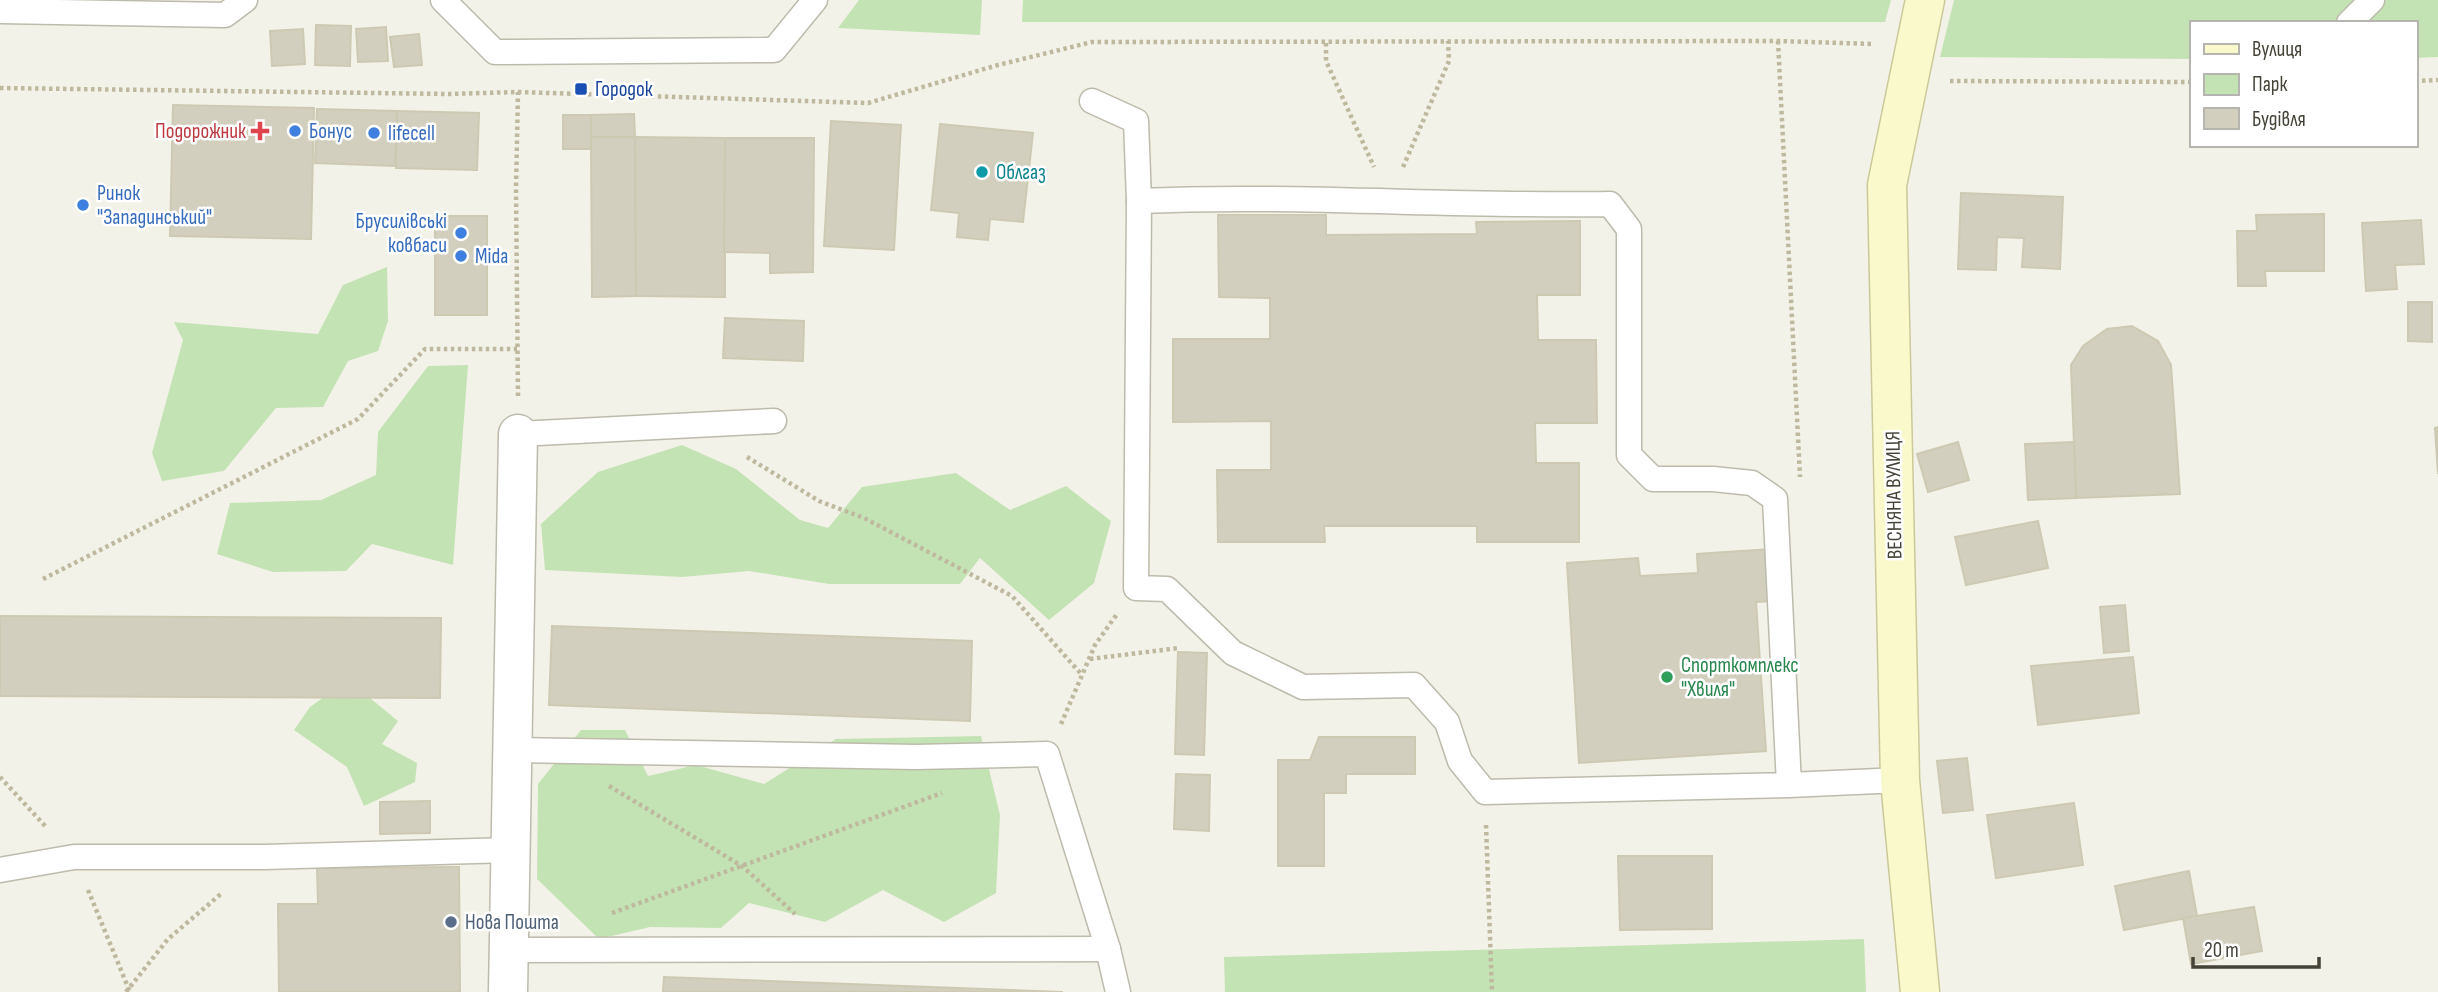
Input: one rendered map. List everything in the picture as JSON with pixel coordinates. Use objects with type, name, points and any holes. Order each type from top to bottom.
[{"type":"street","name":"ВЕСНЯНА ВУЛИЦЯ","points":[[1920,992],[1900,780],[1887,186],[1925,0]]},
{"type":"street","points":[[508,992],[518,435]]},
{"type":"lane","points":[[0,11],[225,15],[245,0]]},
{"type":"lane","points":[[443,0],[495,52],[774,50],[815,0]]},
{"type":"lane","points":[[2351,21],[2372,0]]},
{"type":"lane","points":[[1092,101],[1136,121],[1139,201],[1136,588],[1167,589],[1233,653],[1303,687],[1414,685],[1447,722],[1460,761],[1485,792],[1900,780]]},
{"type":"lane","points":[[1139,201],[1389,200],[1610,204],[1629,229],[1629,455],[1653,479],[1713,479],[1752,483],[1775,499],[1789,785]]},
{"type":"lane","points":[[518,435],[774,421]]},
{"type":"lane","points":[[513,750],[916,757],[1047,754],[1108,950],[1118,992]]},
{"type":"lane","points":[[0,870],[74,857],[264,857],[512,850]]},
{"type":"lane","points":[[509,950],[1108,950]]},
{"type":"path","points":[[1389,200],[1449,61],[1448,41]]},
{"type":"path","points":[[1778,41],[1800,481]]},
{"type":"path","points":[[1326,43],[1326,61],[1389,200]]},
{"type":"path","points":[[2417,81],[2438,80]]},
{"type":"path","points":[[518,92],[518,435]]},
{"type":"path","points":[[43,579],[358,419],[425,349],[517,349]]},
{"type":"path","points":[[692,424],[819,501],[864,518],[1012,596],[1082,675]]},
{"type":"path","points":[[1089,659],[1223,643]]},
{"type":"path","points":[[1047,754],[1095,645]]},
{"type":"path","points":[[606,784],[742,866],[834,950]]},
{"type":"path","points":[[600,918],[946,792]]},
{"type":"path","points":[[126,992],[168,939],[264,857]]},
{"type":"path","points":[[1488,863],[1492,992]]},
{"type":"green space","points":[[859,0],[982,0],[980,35],[838,28]]},
{"type":"green space","points":[[1023,0],[1891,0],[1885,22],[1022,22]]},
{"type":"green space","points":[[1954,0],[2438,0],[2438,57],[2417,58],[2417,21],[2190,21],[2190,59],[1940,57]]},
{"type":"green space","points":[[387,267],[388,321],[378,351],[348,361],[323,407],[276,408],[224,471],[162,481],[152,453],[183,340],[174,322],[318,334],[343,285]]},
{"type":"green space","points":[[468,365],[453,565],[372,544],[346,571],[273,572],[217,554],[230,503],[321,500],[376,475],[378,432],[428,366]]},
{"type":"green space","points":[[682,445],[736,469],[800,520],[828,528],[862,487],[956,473],[1010,510],[1066,486],[1111,521],[1094,583],[1049,620],[980,558],[960,584],[829,584],[749,571],[682,577],[545,570],[541,524],[598,472]]},
{"type":"green space","points":[[348,680],[398,721],[382,744],[417,763],[415,782],[364,806],[347,767],[294,730],[310,707]]},
{"type":"green space","points":[[581,730],[625,730],[648,776],[696,765],[764,784],[836,739],[981,736],[1000,815],[996,893],[944,922],[883,890],[825,922],[749,903],[721,928],[650,927],[599,939],[537,879],[538,784]]},
{"type":"green space","points":[[1864,939],[1866,992],[1225,992],[1224,957]]},
{"type":"building","points":[[316,25],[351,26],[350,66],[315,65]]},
{"type":"building","points":[[386,27],[388,61],[358,62],[356,29]]},
{"type":"building","points":[[303,29],[305,64],[272,66],[270,31]]},
{"type":"building","points":[[419,34],[422,65],[394,67],[390,37]]},
{"type":"building","points":[[173,105],[314,108],[311,239],[170,236]]},
{"type":"building","points":[[317,109],[397,111],[395,166],[315,163]]},
{"type":"building","points":[[397,111],[479,113],[477,170],[396,168]]},
{"type":"building","points":[[634,114],[635,137],[591,137],[591,115]]},
{"type":"building","points":[[563,115],[591,115],[591,149],[563,149]]},
{"type":"building","points":[[831,121],[901,125],[894,250],[824,246]]},
{"type":"building","name":"Облгаз","points":[[940,124],[1033,133],[1023,222],[990,219],[988,240],[957,237],[959,213],[931,210]]},
{"type":"building","points":[[591,137],[635,137],[636,296],[592,297]]},
{"type":"building","points":[[635,137],[725,138],[725,297],[636,296]]},
{"type":"building","points":[[725,138],[814,138],[813,272],[770,273],[770,253],[724,252]]},
{"type":"building","points":[[1961,193],[2063,197],[2060,269],[2022,267],[2024,238],[1997,237],[1996,270],[1958,269]]},
{"type":"building","points":[[2324,214],[2324,271],[2265,271],[2266,286],[2238,286],[2237,231],[2257,231],[2256,215]]},
{"type":"building","points":[[1218,215],[1326,215],[1326,235],[1477,234],[1476,222],[1580,221],[1580,295],[1537,295],[1538,340],[1596,340],[1597,423],[1535,423],[1536,463],[1579,463],[1579,542],[1477,542],[1477,526],[1324,526],[1325,542],[1218,542],[1217,470],[1271,470],[1271,421],[1173,422],[1173,339],[1270,339],[1270,298],[1219,297]]},
{"type":"building","points":[[435,216],[487,216],[487,315],[435,315]]},
{"type":"building","points":[[2421,220],[2424,264],[2395,265],[2397,289],[2366,291],[2362,223]]},
{"type":"building","points":[[2408,302],[2432,302],[2432,342],[2408,341]]},
{"type":"building","points":[[725,318],[804,321],[803,361],[723,358]]},
{"type":"building","points":[[2132,326],[2158,341],[2171,365],[2180,494],[2076,498],[2071,365],[2083,346],[2107,329]]},
{"type":"building","points":[[2438,427],[2438,474],[2435,428]]},
{"type":"building","points":[[1958,442],[1969,480],[1928,492],[1917,454]]},
{"type":"building","points":[[2074,442],[2076,498],[2028,500],[2025,444]]},
{"type":"building","points":[[2038,521],[2048,568],[1966,585],[1955,537]]},
{"type":"building","name":"Спорткомплекс \"Хвиля\"","points":[[1771,549],[1774,601],[1756,602],[1766,751],[1579,763],[1567,563],[1638,558],[1640,576],[1698,573],[1697,554]]},
{"type":"building","points":[[2125,605],[2129,651],[2104,653],[2100,607]]},
{"type":"building","points":[[0,616],[441,618],[440,698],[0,696]]},
{"type":"building","points":[[552,626],[972,641],[970,721],[549,705]]},
{"type":"building","points":[[1178,652],[1207,653],[1204,755],[1175,754]]},
{"type":"building","points":[[2133,657],[2139,713],[2038,725],[2031,666]]},
{"type":"building","points":[[1319,737],[1415,737],[1415,774],[1346,774],[1346,793],[1324,793],[1324,866],[1278,866],[1278,760],[1310,760]]},
{"type":"building","points":[[1967,758],[1973,810],[1943,813],[1937,761]]},
{"type":"building","points":[[1176,774],[1210,775],[1209,831],[1174,829]]},
{"type":"building","points":[[430,801],[430,833],[380,834],[380,802]]},
{"type":"building","points":[[2074,803],[2083,865],[1996,878],[1987,815]]},
{"type":"building","points":[[1618,856],[1712,856],[1712,929],[1620,930]]},
{"type":"building","points":[[459,867],[460,992],[279,992],[278,904],[318,904],[317,868]]},
{"type":"building","points":[[2189,871],[2197,916],[2124,930],[2115,886]]},
{"type":"building","points":[[2254,907],[2262,951],[2191,964],[2183,918]]},
{"type":"building","points":[[664,977],[1063,992],[663,992]]},
{"type":"place","name":"Городок","points":[[581,89]]},
{"type":"place","name":"Подорожник","points":[[260,131]]},
{"type":"place","name":"Бонус","points":[[295,131]]},
{"type":"place","name":"lifecell","points":[[374,133]]},
{"type":"place","name":"Облгаз","points":[[982,172]]},
{"type":"place","name":"Ринок \"Западинський\"","points":[[83,205]]},
{"type":"place","name":"Брусилівські ковбаси","points":[[461,233]]},
{"type":"place","name":"Mida","points":[[461,256]]},
{"type":"place","name":"Спорткомплекс \"Хвиля\"","points":[[1667,677]]},
{"type":"place","name":"Нова Пошта","points":[[451,922]]}]
